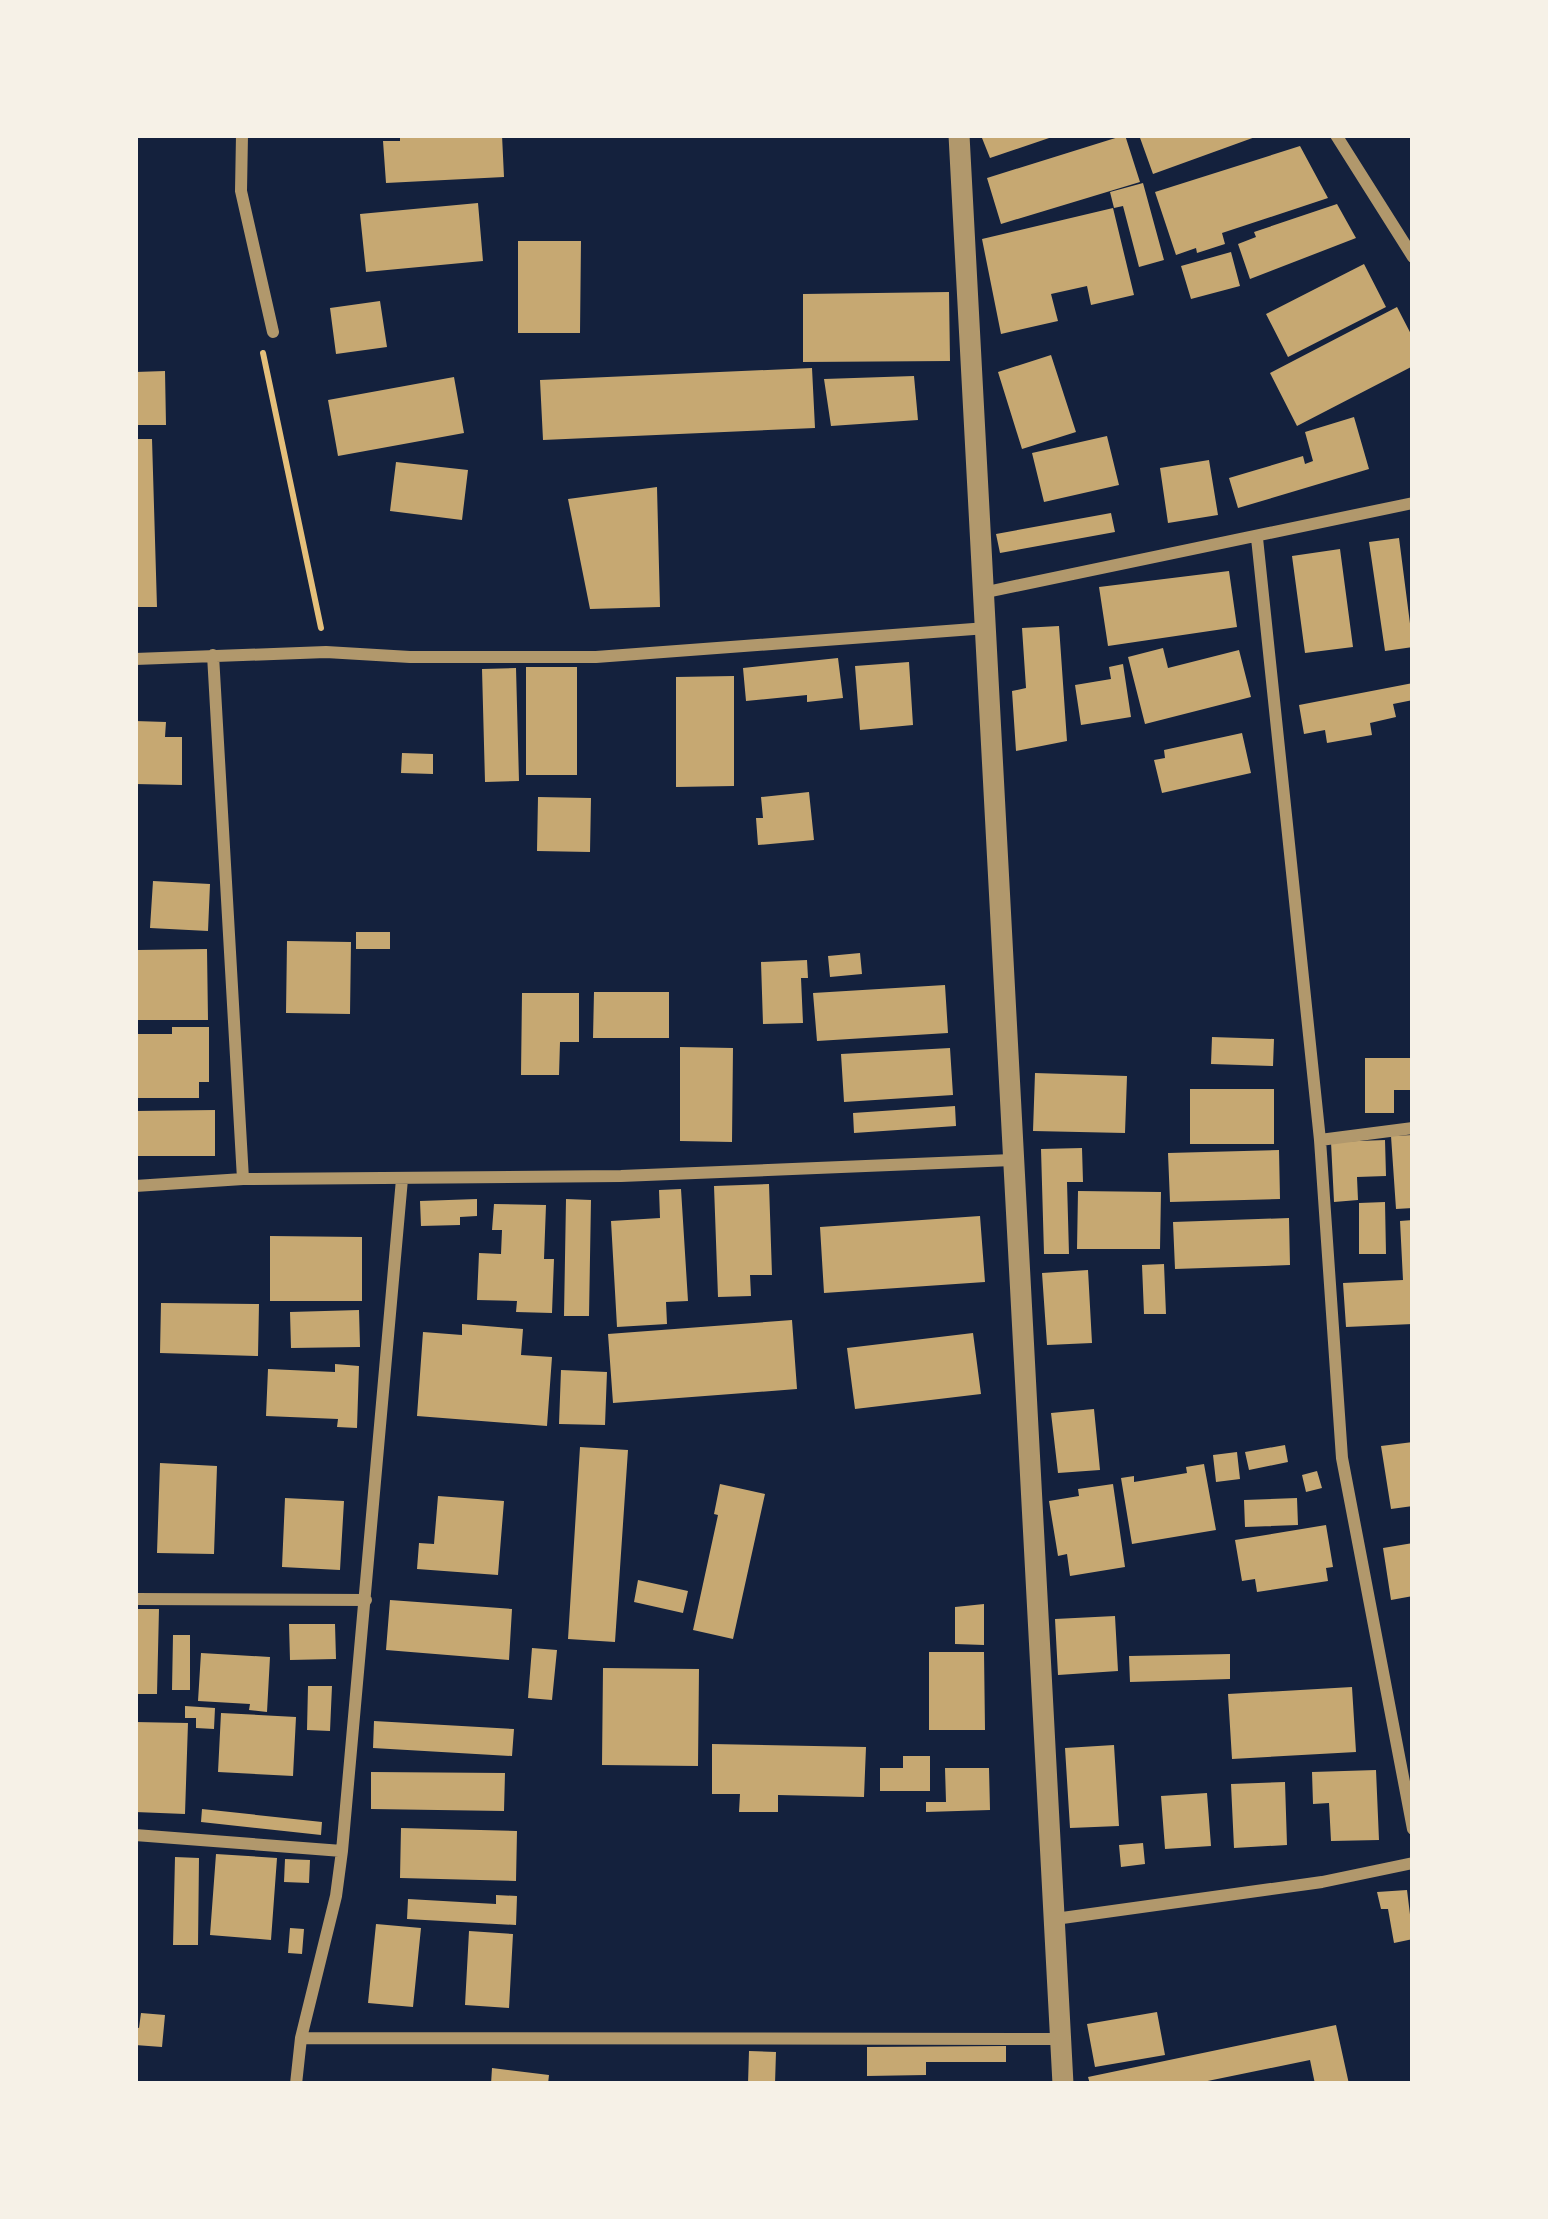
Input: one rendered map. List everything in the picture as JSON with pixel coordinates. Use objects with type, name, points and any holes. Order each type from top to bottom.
[{"type":"street","points":[[242,135],[241,191],[273,332]]},
{"type":"street","points":[[959,135],[1063,2084]]},
{"type":"street","points":[[1336,135],[1413,257]]},
{"type":"street","points":[[982,593],[1413,503]]},
{"type":"street","points":[[1257,538],[1320,1140],[1342,1459],[1413,1829]]},
{"type":"street","points":[[135,659],[326,652],[596,657],[987,628]]},
{"type":"street","points":[[213,655],[243,1179]]},
{"type":"street","points":[[1320,1140],[1413,1128]]},
{"type":"street","points":[[135,1186],[243,1179],[622,1176],[1012,1160]]},
{"type":"street","points":[[296,2084],[301,2038],[336,1897],[342,1851],[402,1179]]},
{"type":"street","points":[[135,1600],[366,1600]]},
{"type":"street","points":[[135,1835],[342,1851]]},
{"type":"street","points":[[1054,1919],[1322,1882],[1413,1862]]},
{"type":"street","points":[[301,2038],[1059,2039]]},
{"type":"path","points":[[273,332],[260,342],[326,652]]},
{"type":"building","points":[[400,135],[502,135],[504,177],[386,183],[383,141],[400,141]]},
{"type":"building","points":[[1125,135],[1140,182],[1001,224],[987,178]]},
{"type":"building","points":[[1139,135],[1258,135],[1258,136],[1153,174]]},
{"type":"building","points":[[1055,136],[990,158],[982,138]]},
{"type":"building","points":[[1300,146],[1328,198],[1222,233],[1225,244],[1176,255],[1155,192]]},
{"type":"building","points":[[1143,183],[1164,260],[1139,267],[1123,206],[1114,208],[1110,192]]},
{"type":"building","points":[[478,203],[483,261],[366,272],[360,214]]},
{"type":"building","points":[[1337,204],[1356,238],[1250,279],[1238,244],[1256,237],[1254,232]]},
{"type":"building","points":[[1113,208],[1134,295],[1091,305],[1087,286],[1051,294],[1058,321],[1001,334],[982,239]]},
{"type":"building","points":[[518,241],[581,241],[580,333],[518,333]]},
{"type":"building","points":[[1231,252],[1240,286],[1191,299],[1181,266]]},
{"type":"building","points":[[1364,264],[1386,307],[1288,357],[1266,314]]},
{"type":"building","points":[[949,292],[950,361],[803,362],[803,294]]},
{"type":"building","points":[[380,301],[387,347],[336,354],[330,308]]},
{"type":"building","points":[[1397,307],[1413,338],[1413,366],[1297,426],[1270,373]]},
{"type":"building","points":[[1051,355],[1076,432],[1022,449],[998,372]]},
{"type":"building","points":[[812,368],[815,428],[543,440],[540,380]]},
{"type":"building","points":[[165,371],[166,425],[135,425],[135,372]]},
{"type":"building","points":[[914,376],[918,420],[831,426],[824,379]]},
{"type":"building","points":[[454,377],[464,433],[338,456],[328,400]]},
{"type":"building","points":[[1354,417],[1369,469],[1238,508],[1229,478],[1303,456],[1305,464],[1313,461],[1305,432]]},
{"type":"building","points":[[1107,436],[1119,485],[1044,502],[1032,453]]},
{"type":"building","points":[[135,439],[152,439],[157,607],[135,607]]},
{"type":"building","points":[[1209,460],[1218,515],[1168,523],[1160,468]]},
{"type":"building","points":[[396,462],[468,470],[462,520],[390,511]]},
{"type":"building","points":[[657,487],[660,607],[590,609],[568,499]]},
{"type":"building","points":[[1111,513],[1115,532],[1000,553],[996,534]]},
{"type":"building","points":[[1399,538],[1413,647],[1385,651],[1369,542]]},
{"type":"building","points":[[1340,549],[1353,647],[1305,653],[1292,556]]},
{"type":"building","points":[[1229,571],[1237,627],[1108,646],[1099,587]]},
{"type":"building","points":[[1059,626],[1067,741],[1016,751],[1012,691],[1026,688],[1022,628]]},
{"type":"building","points":[[1163,648],[1168,668],[1239,650],[1251,697],[1145,724],[1128,657]]},
{"type":"building","points":[[838,658],[843,698],[807,702],[807,695],[746,701],[743,668]]},
{"type":"building","points":[[909,662],[913,725],[860,730],[855,666]]},
{"type":"building","points":[[1123,664],[1131,717],[1081,725],[1075,685],[1111,679],[1109,667]]},
{"type":"building","points":[[526,667],[577,667],[577,775],[526,775]]},
{"type":"building","points":[[516,668],[519,781],[485,782],[482,669]]},
{"type":"building","points":[[734,676],[734,786],[676,787],[676,677]]},
{"type":"building","points":[[1413,683],[1413,700],[1393,704],[1396,717],[1370,723],[1372,735],[1327,743],[1325,730],[1304,734],[1299,705]]},
{"type":"building","points":[[135,721],[166,722],[165,737],[182,737],[182,785],[135,784]]},
{"type":"building","points":[[1242,733],[1251,773],[1162,793],[1154,760],[1165,758],[1164,750]]},
{"type":"building","points":[[402,753],[433,754],[433,774],[401,773]]},
{"type":"building","points":[[809,792],[814,840],[758,845],[756,818],[763,818],[761,797]]},
{"type":"building","points":[[538,797],[591,798],[590,852],[537,851]]},
{"type":"building","points":[[153,881],[210,884],[208,931],[150,928]]},
{"type":"building","points":[[356,932],[390,932],[390,949],[356,949]]},
{"type":"building","points":[[287,941],[351,942],[350,1014],[286,1013]]},
{"type":"building","points":[[207,949],[208,1020],[137,1020],[137,950]]},
{"type":"building","points":[[860,953],[862,974],[830,977],[828,956]]},
{"type":"building","points":[[807,960],[808,978],[801,978],[803,1023],[763,1024],[761,962]]},
{"type":"building","points":[[945,985],[948,1033],[817,1041],[813,993]]},
{"type":"building","points":[[594,992],[669,992],[669,1038],[593,1038]]},
{"type":"building","points":[[522,993],[579,993],[579,1042],[560,1042],[559,1075],[521,1075]]},
{"type":"building","points":[[172,1027],[209,1027],[209,1082],[199,1082],[199,1098],[135,1098],[135,1034],[172,1034]]},
{"type":"building","points":[[1212,1037],[1274,1039],[1273,1066],[1211,1064]]},
{"type":"building","points":[[680,1047],[733,1048],[732,1142],[680,1141]]},
{"type":"building","points":[[950,1048],[953,1095],[844,1102],[841,1054]]},
{"type":"building","points":[[1365,1058],[1413,1058],[1413,1090],[1394,1090],[1394,1113],[1365,1113]]},
{"type":"building","points":[[1035,1073],[1127,1076],[1125,1133],[1033,1131]]},
{"type":"building","points":[[1190,1089],[1274,1089],[1274,1144],[1190,1144]]},
{"type":"building","points":[[955,1106],[956,1126],[854,1133],[853,1113]]},
{"type":"building","points":[[215,1110],[215,1156],[135,1156],[135,1111]]},
{"type":"building","points":[[1413,1135],[1413,1208],[1396,1209],[1391,1136]]},
{"type":"building","points":[[1385,1140],[1386,1176],[1357,1177],[1358,1200],[1334,1202],[1331,1142]]},
{"type":"building","points":[[1082,1148],[1083,1182],[1067,1182],[1069,1254],[1044,1254],[1041,1149]]},
{"type":"building","points":[[1279,1150],[1280,1199],[1170,1202],[1168,1153]]},
{"type":"building","points":[[769,1184],[772,1275],[750,1275],[751,1296],[718,1297],[714,1186]]},
{"type":"building","points":[[681,1189],[688,1301],[666,1302],[667,1324],[617,1327],[611,1221],[660,1218],[659,1190]]},
{"type":"building","points":[[1078,1191],[1161,1192],[1160,1249],[1077,1249]]},
{"type":"building","points":[[477,1199],[477,1216],[460,1217],[460,1225],[421,1226],[420,1201]]},
{"type":"building","points":[[566,1199],[591,1200],[589,1316],[564,1316]]},
{"type":"building","points":[[1385,1202],[1386,1254],[1359,1254],[1359,1203]]},
{"type":"building","points":[[494,1204],[546,1205],[544,1259],[554,1259],[552,1313],[516,1312],[517,1301],[477,1300],[479,1253],[501,1254],[502,1230],[492,1230]]},
{"type":"building","points":[[980,1216],[985,1282],[824,1293],[820,1227]]},
{"type":"building","points":[[1289,1218],[1290,1265],[1175,1269],[1173,1222]]},
{"type":"building","points":[[1413,1220],[1413,1324],[1346,1327],[1343,1283],[1403,1280],[1400,1221]]},
{"type":"building","points":[[270,1236],[362,1237],[362,1301],[270,1301]]},
{"type":"building","points":[[1164,1264],[1166,1314],[1144,1314],[1142,1265]]},
{"type":"building","points":[[1088,1270],[1092,1343],[1047,1345],[1042,1273]]},
{"type":"building","points":[[161,1303],[259,1304],[258,1356],[160,1353]]},
{"type":"building","points":[[359,1310],[360,1347],[291,1348],[290,1312]]},
{"type":"building","points":[[792,1320],[797,1389],[613,1403],[608,1334]]},
{"type":"building","points":[[462,1324],[523,1329],[521,1355],[552,1357],[547,1426],[417,1416],[423,1332],[462,1335]]},
{"type":"building","points":[[973,1333],[981,1394],[855,1409],[847,1348]]},
{"type":"building","points":[[335,1364],[359,1366],[357,1428],[337,1427],[338,1419],[266,1416],[268,1369],[335,1372]]},
{"type":"building","points":[[561,1370],[607,1372],[605,1425],[559,1424]]},
{"type":"building","points":[[1094,1409],[1100,1470],[1058,1473],[1051,1413]]},
{"type":"building","points":[[1413,1442],[1413,1506],[1391,1509],[1381,1446]]},
{"type":"building","points":[[1285,1445],[1288,1462],[1249,1470],[1245,1452]]},
{"type":"building","points":[[580,1447],[628,1450],[615,1642],[568,1639]]},
{"type":"building","points":[[1237,1452],[1240,1479],[1216,1482],[1213,1455]]},
{"type":"building","points":[[160,1463],[217,1466],[214,1554],[157,1553]]},
{"type":"building","points":[[1204,1464],[1216,1530],[1132,1544],[1121,1478],[1134,1476],[1134,1482],[1187,1473],[1186,1467]]},
{"type":"building","points":[[1317,1471],[1322,1488],[1306,1492],[1302,1475]]},
{"type":"building","points":[[720,1484],[765,1494],[733,1639],[693,1630],[718,1515],[714,1514]]},
{"type":"building","points":[[1113,1484],[1125,1567],[1070,1576],[1067,1554],[1058,1556],[1049,1501],[1079,1496],[1078,1489]]},
{"type":"building","points":[[438,1496],[504,1501],[498,1575],[417,1569],[419,1543],[434,1544]]},
{"type":"building","points":[[285,1498],[344,1501],[340,1570],[282,1567]]},
{"type":"building","points":[[1297,1498],[1298,1525],[1245,1527],[1244,1500]]},
{"type":"building","points":[[1326,1525],[1333,1567],[1326,1568],[1328,1581],[1257,1592],[1255,1579],[1242,1581],[1235,1540]]},
{"type":"building","points":[[1413,1543],[1413,1596],[1391,1600],[1383,1548]]},
{"type":"building","points":[[638,1580],[688,1591],[683,1613],[634,1602]]},
{"type":"building","points":[[390,1600],[512,1609],[509,1660],[386,1650]]},
{"type":"building","points":[[984,1604],[984,1645],[955,1644],[955,1607]]},
{"type":"building","points":[[135,1609],[159,1609],[157,1694],[135,1694]]},
{"type":"building","points":[[1115,1616],[1118,1671],[1058,1675],[1055,1619]]},
{"type":"building","points":[[289,1624],[335,1624],[336,1659],[290,1660]]},
{"type":"building","points":[[173,1635],[190,1635],[190,1690],[172,1690]]},
{"type":"building","points":[[532,1648],[557,1650],[552,1700],[528,1698]]},
{"type":"building","points":[[929,1652],[984,1652],[985,1730],[929,1730]]},
{"type":"building","points":[[201,1653],[270,1657],[267,1712],[249,1710],[250,1704],[198,1701]]},
{"type":"building","points":[[1230,1654],[1230,1679],[1130,1682],[1129,1656]]},
{"type":"building","points":[[603,1668],[699,1669],[698,1766],[602,1765]]},
{"type":"building","points":[[308,1686],[332,1686],[330,1731],[307,1730]]},
{"type":"building","points":[[1352,1687],[1356,1752],[1232,1759],[1228,1694]]},
{"type":"building","points":[[185,1706],[215,1708],[214,1729],[196,1728],[196,1718],[185,1718]]},
{"type":"building","points":[[221,1713],[296,1717],[293,1776],[218,1772]]},
{"type":"building","points":[[374,1721],[514,1729],[512,1756],[373,1748]]},
{"type":"building","points":[[135,1722],[188,1723],[185,1814],[135,1812]]},
{"type":"building","points":[[712,1744],[866,1747],[864,1797],[778,1795],[778,1812],[739,1812],[740,1794],[712,1794]]},
{"type":"building","points":[[1114,1745],[1119,1826],[1070,1828],[1065,1748]]},
{"type":"building","points":[[903,1756],[930,1756],[930,1791],[880,1791],[880,1768],[903,1768]]},
{"type":"building","points":[[945,1768],[989,1768],[990,1810],[926,1812],[926,1802],[946,1802]]},
{"type":"building","points":[[1376,1770],[1379,1840],[1331,1841],[1329,1803],[1313,1804],[1312,1772]]},
{"type":"building","points":[[371,1772],[505,1773],[504,1811],[371,1809]]},
{"type":"building","points":[[1285,1782],[1287,1845],[1234,1848],[1231,1784]]},
{"type":"building","points":[[1207,1793],[1211,1846],[1165,1849],[1161,1796]]},
{"type":"building","points":[[202,1809],[322,1822],[321,1835],[201,1822]]},
{"type":"building","points":[[401,1828],[517,1831],[516,1881],[400,1878]]},
{"type":"building","points":[[1143,1843],[1145,1864],[1121,1867],[1119,1845]]},
{"type":"building","points":[[216,1854],[277,1858],[271,1940],[210,1935]]},
{"type":"building","points":[[175,1857],[199,1858],[198,1945],[173,1945]]},
{"type":"building","points":[[285,1859],[310,1860],[309,1883],[284,1882]]},
{"type":"building","points":[[1407,1890],[1413,1939],[1394,1943],[1388,1909],[1381,1909],[1377,1892]]},
{"type":"building","points":[[496,1895],[517,1896],[516,1925],[407,1919],[408,1899],[496,1904]]},
{"type":"building","points":[[376,1924],[421,1928],[413,2007],[368,2003]]},
{"type":"building","points":[[290,1928],[304,1929],[302,1954],[288,1953]]},
{"type":"building","points":[[469,1931],[513,1934],[509,2008],[465,2005]]},
{"type":"building","points":[[1157,2012],[1165,2055],[1095,2067],[1087,2024]]},
{"type":"building","points":[[141,2013],[165,2015],[162,2047],[135,2045]]},
{"type":"building","points":[[1336,2025],[1349,2084],[1315,2084],[1310,2060],[1193,2084],[1090,2084],[1088,2077]]},
{"type":"building","points":[[1006,2046],[1006,2062],[926,2062],[926,2075],[867,2076],[867,2047]]},
{"type":"building","points":[[749,2051],[776,2052],[775,2084],[748,2084]]},
{"type":"building","points":[[492,2068],[549,2075],[548,2084],[491,2084]]}]
